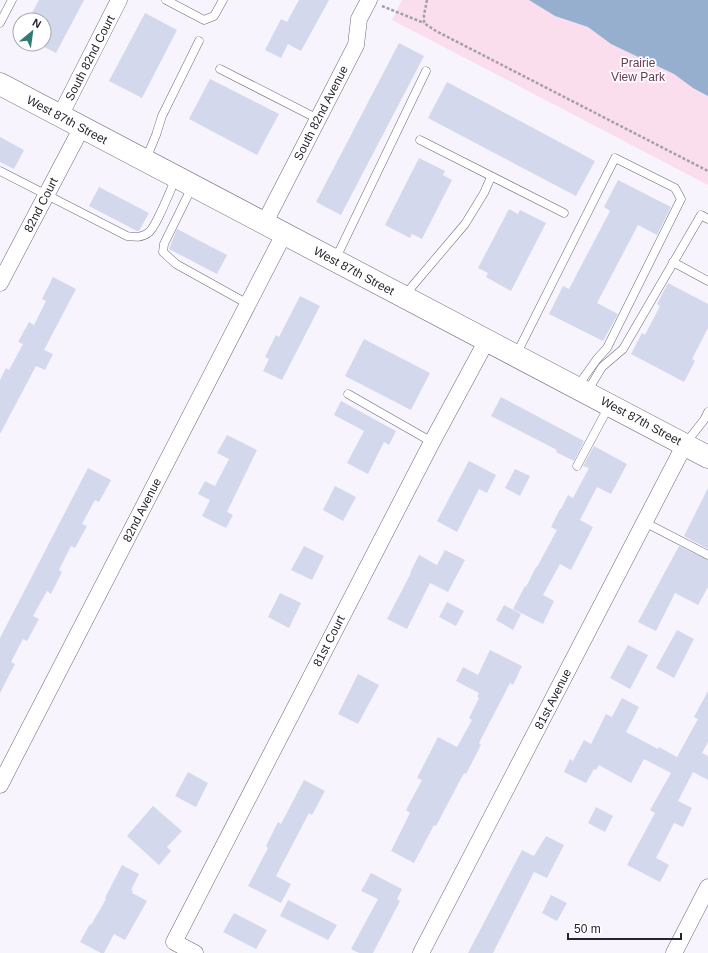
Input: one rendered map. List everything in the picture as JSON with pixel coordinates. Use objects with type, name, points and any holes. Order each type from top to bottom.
[{"type":"main road","name":"West 87th Street","points":[[0,84],[708,457]]},
{"type":"street","name":"South 82nd Court","points":[[60,116],[119,0]]},
{"type":"street","name":"South 82nd Avenue","points":[[264,224],[356,45],[359,19],[369,0]]},
{"type":"street","name":"82nd Court","points":[[0,283],[82,128]]},
{"type":"street","name":"82nd Avenue","points":[[0,785],[284,234]]},
{"type":"street","name":"81st Court","points":[[195,953],[174,942],[432,442],[487,340]]},
{"type":"street","name":"81st Avenue","points":[[421,953],[684,444]]},
{"type":"street","points":[[674,953],[708,887]]},
{"type":"lane","points":[[0,23],[12,0]]},
{"type":"lane","points":[[166,0],[204,20],[214,16],[222,0]]},
{"type":"lane","points":[[145,161],[162,116],[199,41]]},
{"type":"lane","points":[[220,69],[318,119]]},
{"type":"lane","points":[[335,261],[426,72]]},
{"type":"lane","points":[[420,140],[564,214]]},
{"type":"lane","points":[[516,356],[615,158],[675,188],[681,199],[607,348],[597,359],[582,390]]},
{"type":"lane","points":[[0,171],[127,236],[139,237],[149,233],[184,182]]},
{"type":"lane","points":[[403,296],[465,224],[484,193],[491,177]]},
{"type":"lane","points":[[184,182],[164,244],[163,252],[176,264],[248,304]]},
{"type":"lane","points":[[582,390],[602,367],[623,349],[700,215],[708,219]]},
{"type":"lane","points":[[674,262],[708,280]]},
{"type":"lane","points":[[348,394],[432,442]]},
{"type":"lane","points":[[577,466],[610,405]]},
{"type":"lane","points":[[684,444],[704,420],[708,412]]},
{"type":"lane","points":[[644,522],[708,555]]},
{"type":"path","points":[[369,0],[424,23],[708,171]]},
{"type":"path","points":[[424,23],[427,0]]},
{"type":"green space","name":"Prairie View Park","points":[[402,0],[708,0],[708,185],[392,20]]},
{"type":"water","points":[[529,0],[708,0],[708,96],[693,88],[674,74],[611,44],[588,27],[555,16]]},
{"type":"building","points":[[39,0],[84,0],[56,53],[52,51],[52,12],[32,12]]},
{"type":"building","points":[[299,0],[329,0],[301,51],[288,44],[281,58],[265,50],[281,19],[287,22]]},
{"type":"building","points":[[145,13],[177,30],[142,98],[109,81]]},
{"type":"building","points":[[399,43],[424,56],[341,215],[316,202]]},
{"type":"building","points":[[210,79],[279,114],[257,155],[189,119]]},
{"type":"building","points":[[447,82],[595,161],[576,196],[428,118]]},
{"type":"building","points":[[0,137],[24,150],[14,169],[0,162]]},
{"type":"building","points":[[419,158],[445,171],[443,175],[452,180],[422,239],[412,234],[410,238],[385,225]]},
{"type":"building","points":[[618,180],[671,207],[657,235],[638,225],[597,303],[618,314],[603,341],[549,314],[563,286],[569,289],[610,211],[604,207]]},
{"type":"building","points":[[99,187],[149,213],[139,231],[89,206]]},
{"type":"building","points":[[509,209],[518,214],[520,210],[546,223],[511,291],[486,277],[488,273],[478,268]]},
{"type":"building","points":[[177,229],[227,255],[217,274],[169,249]]},
{"type":"building","points":[[53,277],[76,289],[44,350],[53,354],[45,370],[36,366],[0,434],[0,380],[6,368],[9,370],[23,344],[18,342],[29,322],[34,325],[46,301],[42,299]]},
{"type":"building","points":[[668,283],[708,304],[708,328],[692,359],[695,361],[684,382],[631,354],[642,333],[645,335],[660,306],[657,304]]},
{"type":"building","points":[[300,296],[320,306],[282,380],[263,371],[269,359],[265,357],[276,335],[279,337]]},
{"type":"building","points":[[364,339],[430,373],[411,410],[345,376]]},
{"type":"building","points":[[501,397],[584,441],[574,461],[556,452],[557,450],[491,416]]},
{"type":"building","points":[[341,401],[396,431],[389,445],[384,442],[368,474],[347,463],[364,431],[334,415]]},
{"type":"building","points":[[227,435],[257,450],[227,512],[233,515],[226,528],[202,516],[210,500],[198,494],[205,481],[215,486],[229,459],[217,453]]},
{"type":"building","points":[[594,446],[627,464],[611,494],[597,487],[580,520],[593,527],[571,570],[560,564],[543,595],[554,601],[543,624],[513,609],[557,530],[551,527],[560,509],[568,495],[573,498],[589,468],[583,466]]},
{"type":"building","points":[[469,461],[496,475],[487,493],[479,489],[457,532],[437,521]]},
{"type":"building","points":[[88,468],[111,480],[99,502],[95,500],[82,524],[87,526],[75,548],[71,546],[59,570],[62,572],[51,594],[47,591],[33,616],[39,619],[27,641],[23,639],[11,662],[15,664],[0,693],[0,638]]},
{"type":"building","points":[[515,469],[530,476],[520,496],[505,488]]},
{"type":"building","points":[[335,486],[356,497],[343,521],[323,510]]},
{"type":"building","points":[[708,488],[708,549],[684,536]]},
{"type":"building","points":[[304,546],[324,556],[312,580],[291,570]]},
{"type":"building","points":[[679,546],[708,560],[708,587],[698,605],[675,593],[656,631],[638,622]]},
{"type":"building","points":[[445,550],[465,560],[448,592],[430,583],[407,629],[387,619],[419,555],[437,565]]},
{"type":"building","points":[[280,593],[301,603],[289,628],[268,617]]},
{"type":"building","points":[[447,602],[464,611],[456,626],[439,617]]},
{"type":"building","points":[[504,605],[521,614],[513,630],[496,620]]},
{"type":"building","points":[[677,630],[694,639],[674,678],[656,668]]},
{"type":"building","points":[[628,645],[648,655],[630,689],[610,678]]},
{"type":"building","points":[[490,650],[522,666],[513,685],[510,683],[479,743],[481,745],[466,774],[464,773],[436,826],[434,825],[414,863],[391,851],[410,813],[406,810],[422,780],[417,778],[438,737],[457,747],[472,720],[469,718],[479,698],[477,697],[479,693],[456,681],[463,667],[478,675]]},
{"type":"building","points":[[358,674],[379,685],[358,724],[338,714]]},
{"type":"building","points":[[708,691],[708,742],[702,753],[708,756],[708,780],[693,772],[678,801],[692,808],[683,827],[674,823],[656,858],[669,865],[660,882],[627,865],[655,813],[650,810],[671,773],[644,759],[631,783],[599,765],[596,770],[594,769],[586,783],[564,772],[570,759],[573,761],[584,740],[591,744],[606,714],[612,717],[622,698],[639,707],[626,732],[677,757],[698,719],[694,717]]},
{"type":"building","points":[[188,772],[208,783],[196,807],[175,796]]},
{"type":"building","points":[[304,780],[325,791],[312,815],[309,813],[276,876],[291,884],[281,903],[248,886],[268,848],[266,846],[278,822],[281,824]]},
{"type":"building","points":[[153,806],[182,831],[167,847],[171,851],[159,865],[127,836]]},
{"type":"building","points":[[596,807],[613,816],[605,832],[588,823]]},
{"type":"building","points":[[546,836],[564,845],[547,878],[534,872],[493,953],[468,953],[522,850],[534,856]]},
{"type":"building","points":[[122,865],[139,874],[131,890],[133,891],[132,893],[147,901],[125,940],[114,934],[104,953],[101,953],[80,942],[106,899],[105,898]]},
{"type":"building","points":[[371,873],[402,889],[397,899],[400,901],[373,953],[359,953],[351,949],[378,899],[361,891]]},
{"type":"building","points":[[551,895],[567,903],[557,921],[542,913]]},
{"type":"building","points":[[288,900],[337,925],[328,940],[280,916]]},
{"type":"building","points":[[234,913],[267,930],[256,949],[223,932]]}]
